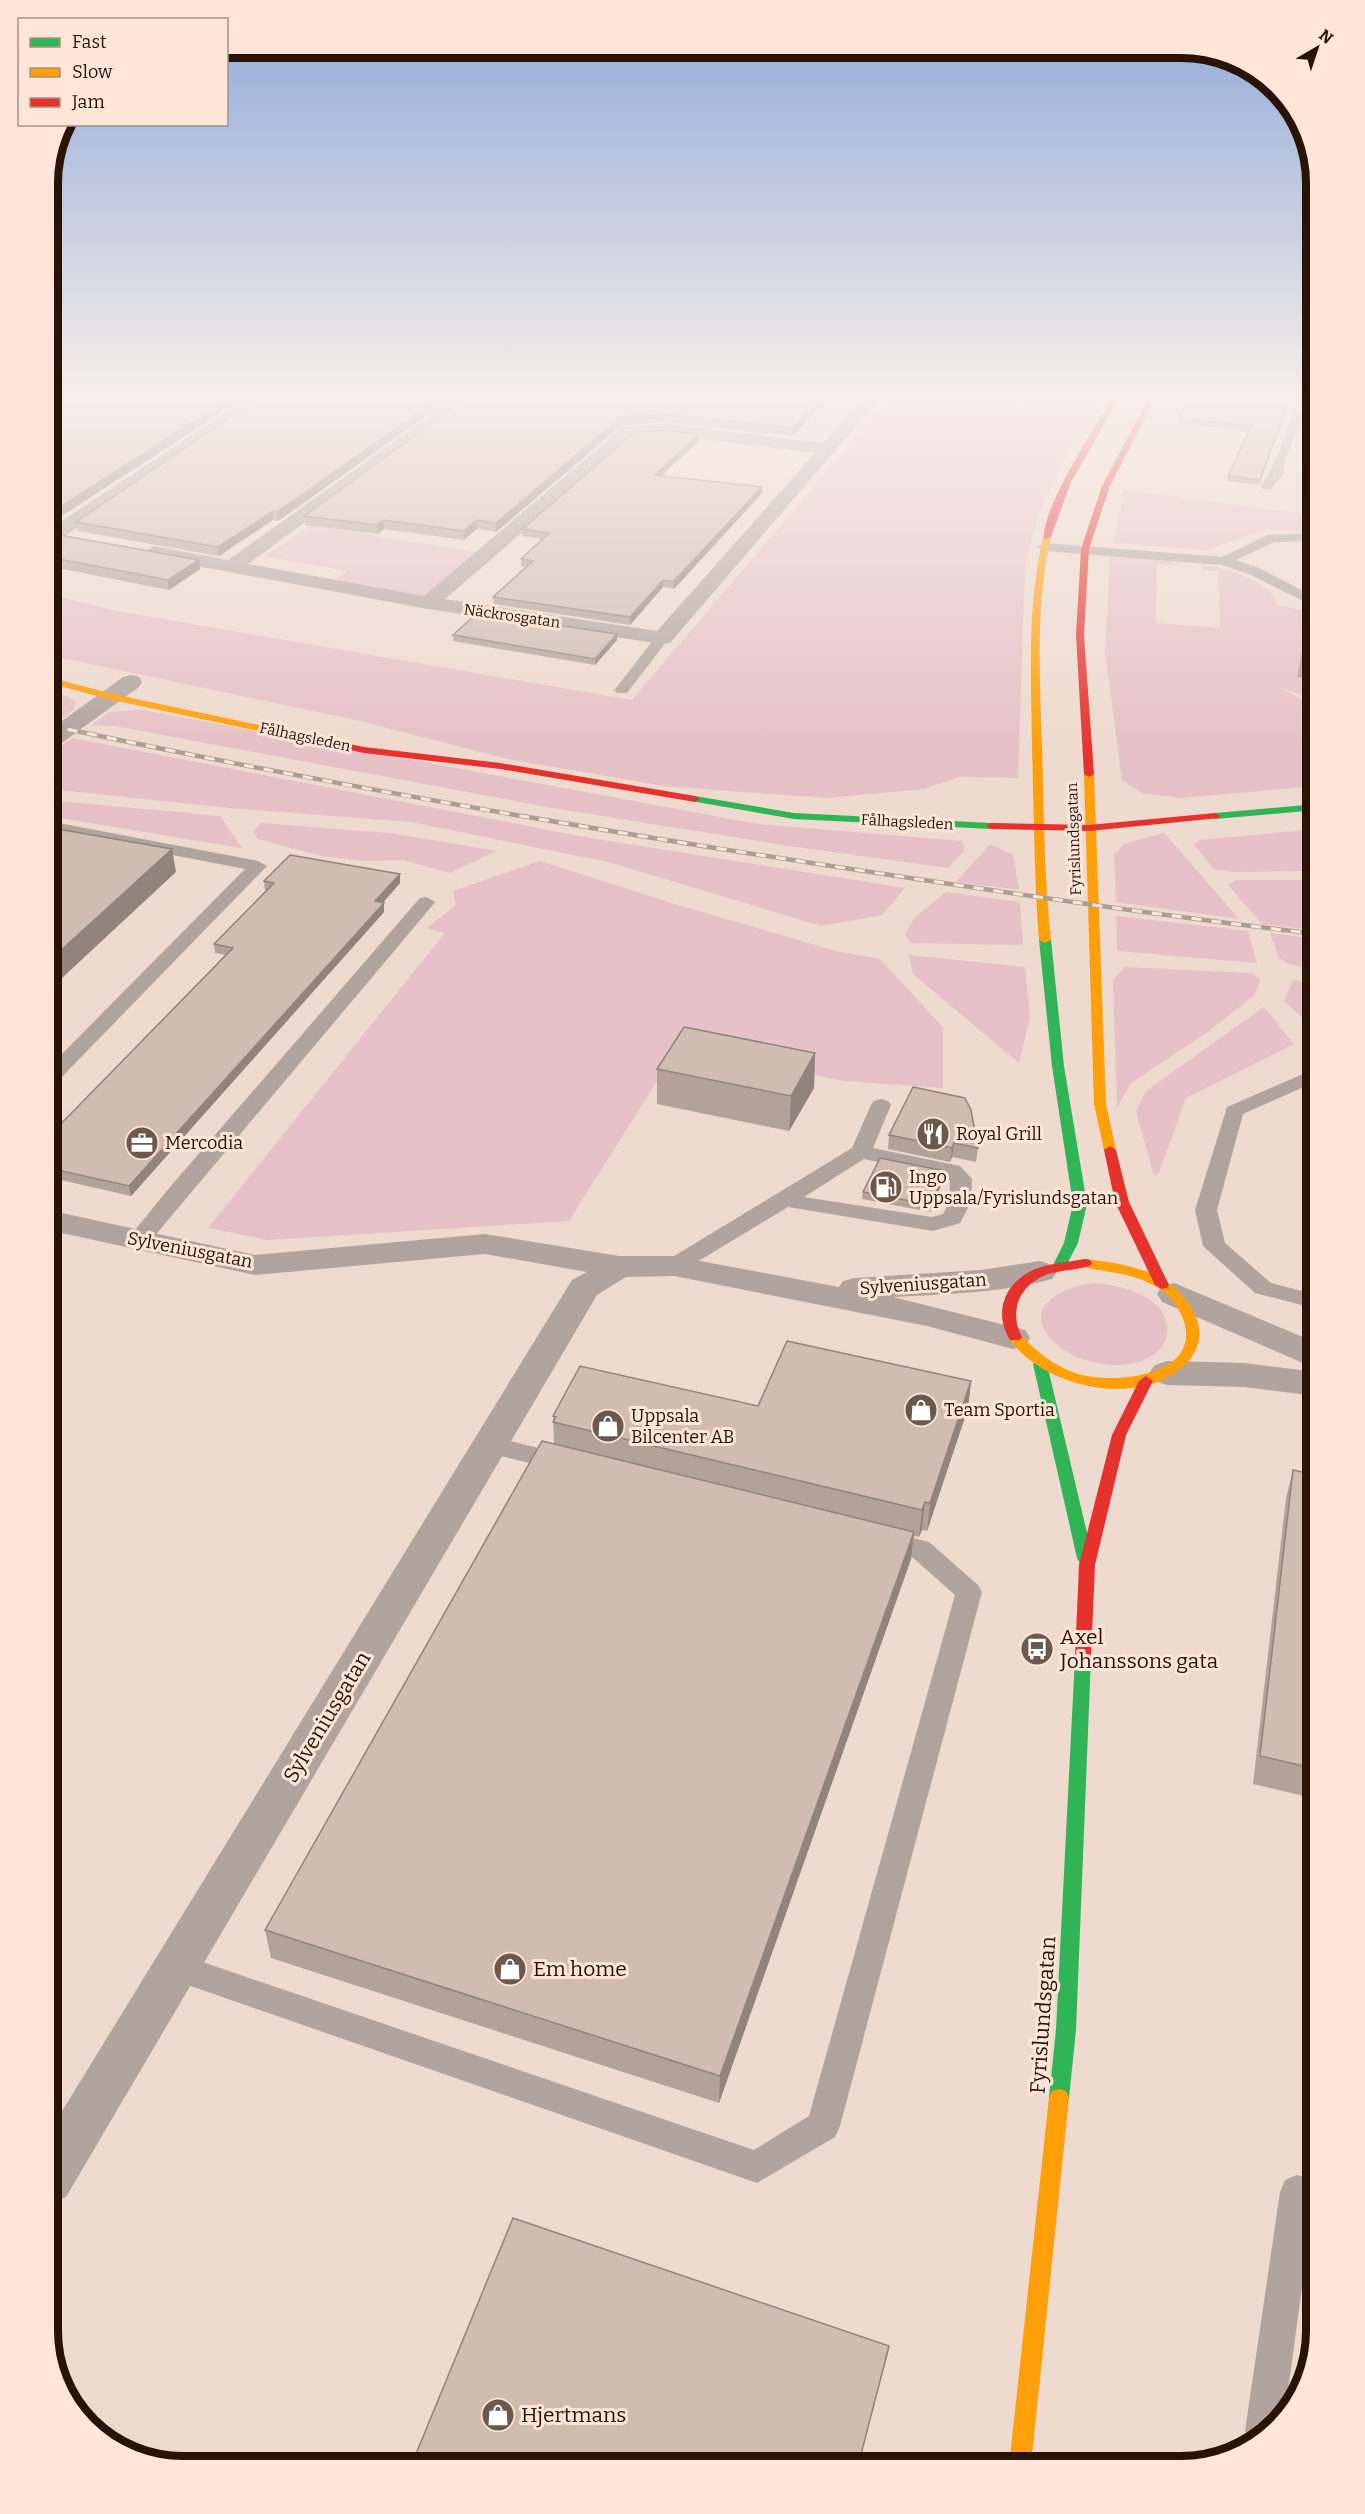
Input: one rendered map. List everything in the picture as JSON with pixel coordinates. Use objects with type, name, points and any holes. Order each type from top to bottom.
[{"type":"main road","name":"Fyrislundsgatan","points":[[1050,1269],[1071,1244],[1080,1204],[1058,1066],[1040,897],[1037,827],[1035,683],[1039,566],[1053,514]]},
{"type":"main road","name":"Fyrislundsgatan","points":[[1097,514],[1085,549],[1082,569],[1080,636],[1088,748],[1100,1104],[1122,1202],[1168,1289]]},
{"type":"main road","name":"Fålhagsleden","points":[[59,681],[124,686],[364,750],[500,766],[794,816],[1089,828],[1306,808]]},
{"type":"main road","name":"Fålhagsleden","points":[[396,740],[500,766]]},
{"type":"main road","points":[[1085,1263],[1113,1266],[1139,1273],[1168,1289],[1187,1310],[1193,1327],[1192,1344],[1183,1360],[1157,1377],[1120,1384],[1092,1383],[1065,1376],[1040,1364],[1013,1338],[1006,1318],[1009,1300],[1021,1284],[1050,1269],[1085,1263]]},
{"type":"main road","name":"Fyrislundsgatan","points":[[1040,1364],[1087,1565]]},
{"type":"main road","name":"Fyrislundsgatan","points":[[1021,2456],[1066,2030],[1087,1565],[1119,1435],[1157,1377]]},
{"type":"street","points":[[59,529],[81,514]]},
{"type":"street","points":[[232,566],[304,514]]},
{"type":"street","points":[[428,603],[532,514]]},
{"type":"street","points":[[662,638],[771,514]]},
{"type":"street","points":[[59,535],[79,539]]},
{"type":"street","name":"Näckrosgatan","points":[[138,549],[428,603],[662,638]]},
{"type":"street","points":[[59,734],[124,686]]},
{"type":"street","name":"Sylveniusgatan","points":[[59,1222],[255,1265],[364,1253],[485,1244],[619,1267],[674,1266],[928,1315],[1013,1338]]},
{"type":"street","name":"Sylveniusgatan","points":[[58,2163],[584,1288],[619,1267]]},
{"type":"street","name":"Sylveniusgatan","points":[[805,1291],[981,1281],[1050,1269]]},
{"type":"street","points":[[1168,1289],[1306,1352]]},
{"type":"street","points":[[1157,1377],[1245,1375],[1306,1383]]},
{"type":"lane","points":[[1224,561],[1272,538],[1306,537]]},
{"type":"lane","points":[[1044,547],[1085,549],[1187,561],[1224,561],[1254,571],[1306,598]]},
{"type":"lane","points":[[622,690],[662,638]]},
{"type":"lane","points":[[59,828],[258,866],[59,1069]]},
{"type":"lane","points":[[139,1240],[426,902]]},
{"type":"lane","points":[[1306,1079],[1234,1111],[1206,1210],[1214,1246],[1263,1288],[1306,1299]]},
{"type":"lane","points":[[674,1266],[861,1152],[881,1106]]},
{"type":"lane","points":[[784,1200],[933,1224],[952,1218],[960,1202],[961,1179],[952,1171],[861,1152]]},
{"type":"lane","points":[[490,1445],[583,1467]]},
{"type":"lane","points":[[176,1967],[757,2167],[814,2132],[823,2126],[969,1592],[920,1549],[851,1532]]},
{"type":"lane","points":[[1265,2424],[1297,2192],[1306,2195]]},
{"type":"shaded area","points":[[790,514],[1039,514],[1025,565],[1018,778],[960,777],[924,789],[827,798],[663,786],[508,759],[360,721],[59,657],[59,597],[111,610],[632,700]]},
{"type":"shaded area","points":[[1119,514],[1306,514],[1306,532],[1267,529],[1207,550],[1114,543]]},
{"type":"shaded area","points":[[311,525],[480,553],[429,597],[335,580],[347,571],[265,556]]},
{"type":"shaded area","points":[[1110,556],[1171,560],[1172,565],[1157,564],[1156,623],[1220,628],[1218,571],[1202,570],[1201,567],[1209,566],[1237,573],[1256,582],[1270,592],[1277,605],[1306,611],[1306,668],[1298,677],[1306,679],[1306,696],[1279,687],[1306,701],[1306,787],[1180,798],[1142,793],[1122,780],[1105,652]]},
{"type":"shaded area","points":[[59,694],[76,702],[73,710],[63,718],[59,717]]},
{"type":"shaded area","points":[[143,710],[758,824],[963,841],[964,851],[948,868],[782,845],[547,807],[115,726],[92,725],[109,712]]},
{"type":"shaded area","points":[[72,738],[590,838],[905,888],[882,915],[821,926],[608,862],[411,822],[229,808],[59,790],[59,747]]},
{"type":"shaded area","points":[[59,801],[220,816],[242,848],[59,818]]},
{"type":"shaded area","points":[[261,823],[389,833],[496,851],[450,873],[403,860],[362,861],[321,856],[258,839],[253,832]]},
{"type":"shaded area","points":[[1306,830],[1306,871],[1236,872],[1214,869],[1194,845],[1200,840]]},
{"type":"shaded area","points":[[1164,833],[1239,919],[1116,902],[1114,854],[1124,844]]},
{"type":"shaded area","points":[[990,844],[1013,855],[1019,890],[956,882]]},
{"type":"shaded area","points":[[540,861],[681,906],[836,951],[880,959],[943,1027],[943,1088],[843,1081],[679,1046],[569,1221],[268,1240],[208,1228],[445,933],[427,928],[456,905],[453,891]]},
{"type":"shaded area","points":[[1236,880],[1302,880],[1306,886],[1306,929],[1262,924],[1228,885]]},
{"type":"shaded area","points":[[946,892],[1020,902],[1023,945],[910,943],[905,934],[915,917]]},
{"type":"shaded area","points":[[1116,916],[1248,931],[1257,963],[1117,951]]},
{"type":"shaded area","points":[[1270,933],[1306,938],[1306,968],[1288,964],[1279,958]]},
{"type":"shaded area","points":[[909,955],[1025,967],[1030,1018],[1019,1063],[913,974]]},
{"type":"shaded area","points":[[1125,967],[1250,973],[1261,979],[1254,996],[1206,1033],[1131,1083],[1117,1108],[1113,980]]},
{"type":"shaded area","points":[[1293,980],[1306,982],[1306,1021],[1284,1001]]},
{"type":"shaded area","points":[[1264,1007],[1294,1044],[1186,1098],[1159,1173],[1154,1176],[1136,1111],[1146,1091]]},
{"type":"shaded area","points":[[1094,1283],[1129,1290],[1151,1301],[1160,1309],[1165,1318],[1167,1330],[1165,1341],[1158,1351],[1147,1359],[1133,1363],[1102,1364],[1072,1355],[1050,1338],[1043,1326],[1041,1315],[1044,1306],[1061,1293]]},
{"type":"building","points":[[87,514],[268,514],[218,547],[76,522]]},
{"type":"building","points":[[506,514],[496,523],[476,520],[464,531],[383,520],[377,525],[304,516]]},
{"type":"building","points":[[539,514],[736,514],[673,582],[663,580],[630,617],[493,597],[533,561],[521,559],[549,533],[522,529]]},
{"type":"building","points":[[59,535],[199,560],[168,580],[59,559]]},
{"type":"building","points":[[477,613],[617,634],[595,659],[453,635]]},
{"type":"building","points":[[59,829],[172,849],[59,952]]},
{"type":"building","points":[[290,855],[400,874],[375,901],[384,903],[129,1186],[59,1170],[59,1126],[233,948],[214,944],[274,883],[264,881]]},
{"type":"building","points":[[684,1027],[815,1053],[791,1096],[657,1069]]},
{"type":"building","name":"Royal Grill","points":[[913,1087],[965,1098],[971,1110],[978,1148],[954,1143],[952,1148],[889,1135]]},
{"type":"building","points":[[880,1158],[945,1171],[931,1205],[863,1192]]},
{"type":"building","points":[[787,1341],[971,1381],[930,1503],[925,1502],[922,1510],[553,1422],[556,1417],[553,1416],[580,1366],[758,1406]]},
{"type":"building","points":[[542,1441],[914,1532],[720,2076],[265,1930]]},
{"type":"building","points":[[1293,1470],[1306,1473],[1306,1766],[1260,1756]]},
{"type":"building","points":[[513,2218],[889,2346],[861,2456],[415,2455]]},
{"type":"railway","points":[[59,727],[331,782],[615,832],[997,891],[1306,933]]},
{"type":"traffic: fast","points":[[695,799],[794,816],[991,826]]},
{"type":"traffic: fast","points":[[1215,816],[1306,808]]},
{"type":"traffic: fast","points":[[1045,940],[1058,1066],[1080,1204],[1071,1243],[1060,1265]]},
{"type":"traffic: fast","points":[[1040,1364],[1085,1558]]},
{"type":"traffic: fast","points":[[1059,2098],[1066,2030],[1083,1657]]},
{"type":"traffic: slow","points":[[1045,940],[1039,844],[1034,642],[1041,562],[1047,537]]},
{"type":"traffic: slow","points":[[59,683],[112,697],[301,737]]},
{"type":"traffic: slow","points":[[1089,774],[1100,1104],[1110,1150]]},
{"type":"traffic: slow","points":[[1015,1337],[1034,1356],[1051,1368],[1073,1378],[1091,1382],[1110,1384],[1148,1379],[1165,1373],[1180,1362],[1192,1345],[1193,1331],[1185,1306],[1175,1294],[1162,1284],[1133,1271],[1085,1263]]},
{"type":"traffic: slow","points":[[1021,2456],[1059,2098]]},
{"type":"traffic: jam","points":[[1047,537],[1054,514]]},
{"type":"traffic: jam","points":[[1089,774],[1080,635],[1085,549],[1097,514]]},
{"type":"traffic: jam","points":[[301,737],[364,750],[500,766],[695,799]]},
{"type":"traffic: jam","points":[[991,826],[1089,828],[1215,816]]},
{"type":"traffic: jam","points":[[1110,1150],[1122,1202],[1162,1285]]},
{"type":"traffic: jam","points":[[1015,1337],[1010,1327],[1008,1308],[1023,1284],[1044,1271],[1085,1263]]},
{"type":"traffic: jam","points":[[1083,1657],[1087,1565],[1119,1435],[1146,1381]]},
{"type":"place","name":"Royal Grill","points":[[933,1134]]},
{"type":"place","name":"Mercodia","points":[[142,1143]]},
{"type":"place","name":"Ingo Uppsala/Fyrislundsgatan","points":[[886,1187]]},
{"type":"place","name":"Team Sportia","points":[[921,1410]]},
{"type":"place","name":"Uppsala Bilcenter AB","points":[[608,1426]]},
{"type":"place","name":"Axel Johanssons gata","points":[[1037,1649]]},
{"type":"place","name":"Em home","points":[[510,1969]]},
{"type":"place","name":"Hjertmans","points":[[498,2415]]}]
